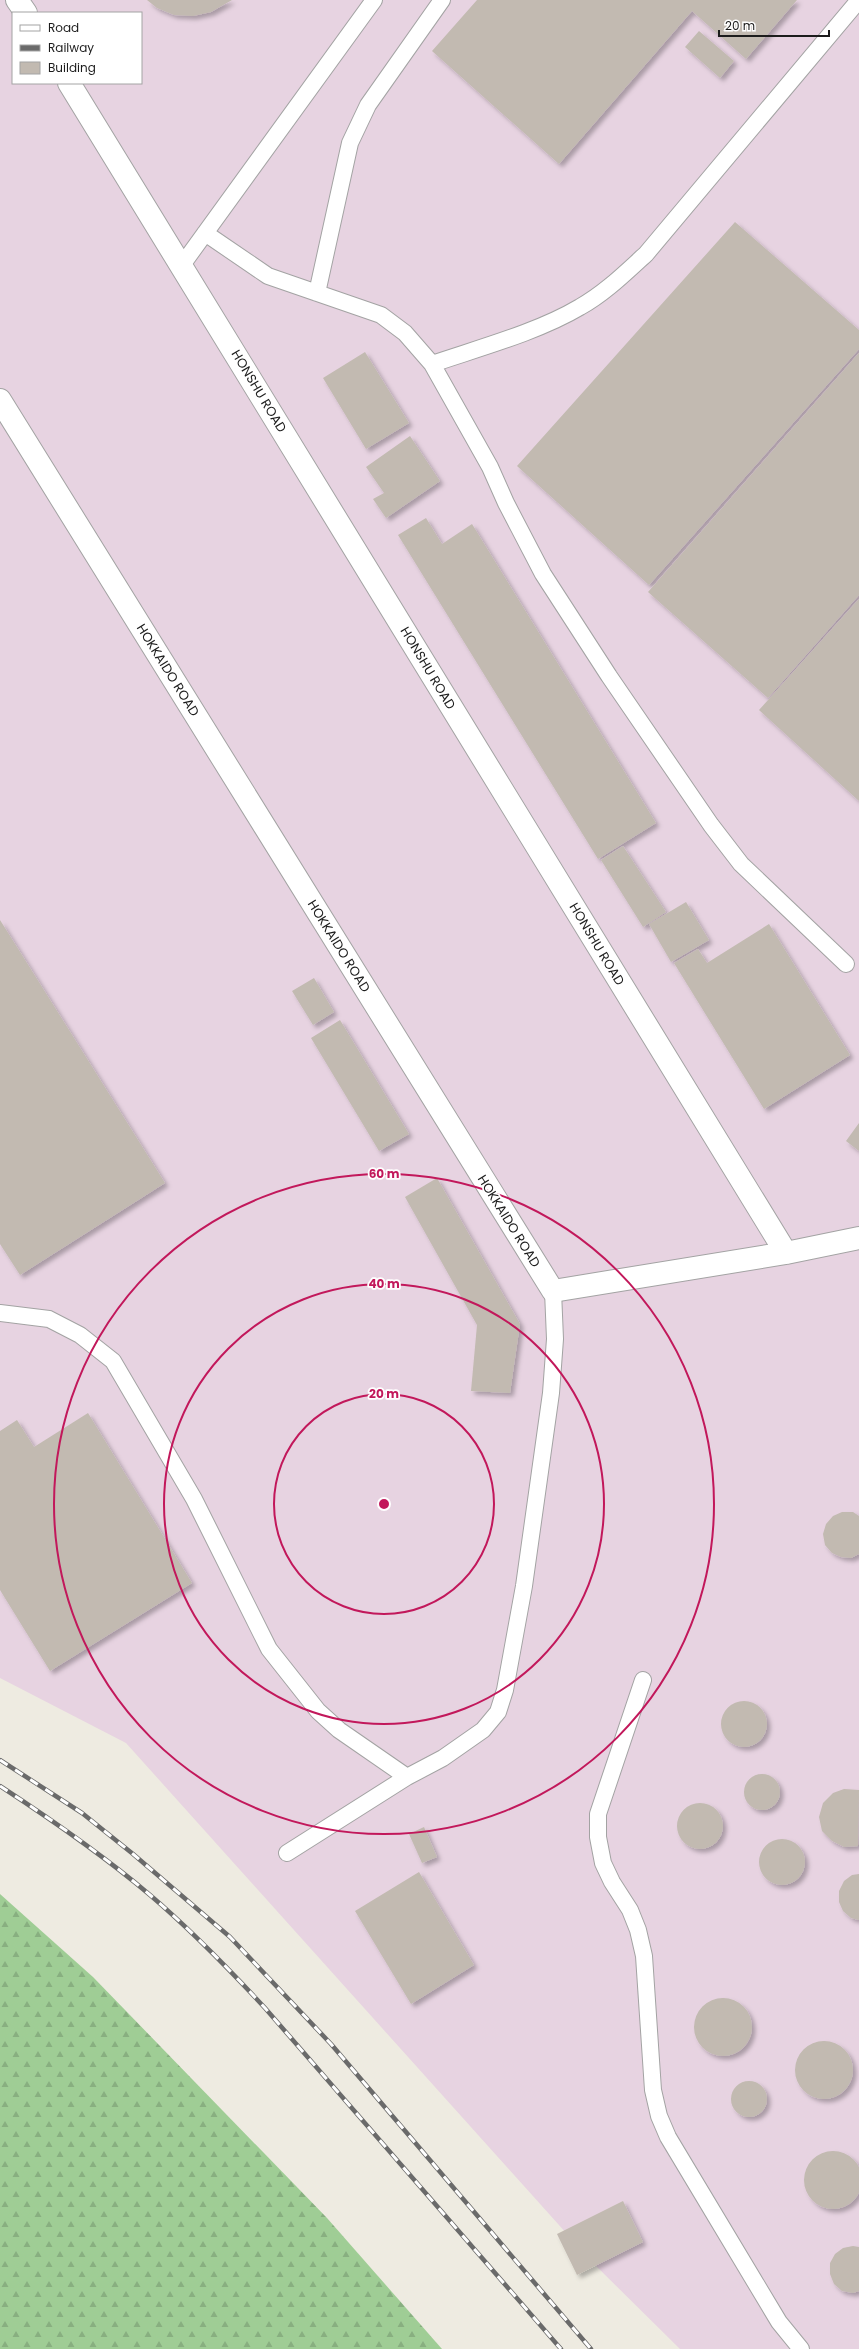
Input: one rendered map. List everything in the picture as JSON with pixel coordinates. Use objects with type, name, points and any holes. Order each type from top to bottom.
[{"type":"street","points":[[17,0],[25,12]]},
{"type":"street","name":"HONSHU ROAD","points":[[70,84],[182,265],[786,1253]]},
{"type":"street","name":"HOKKAIDO ROAD","points":[[0,400],[553,1291]]},
{"type":"street","points":[[553,1291],[786,1253],[859,1238]]},
{"type":"lane","points":[[182,265],[374,0]]},
{"type":"lane","points":[[317,294],[350,143],[368,106],[442,0]]},
{"type":"lane","points":[[432,364],[530,329],[579,308],[607,289],[646,254],[859,0]]},
{"type":"lane","points":[[205,233],[268,276],[381,315],[405,333],[432,364],[490,467],[506,503],[543,574],[657,747],[711,825],[741,864],[846,964]]},
{"type":"lane","points":[[287,1853],[407,1777],[443,1758],[483,1730],[498,1712],[505,1690],[524,1586],[551,1393],[555,1340],[553,1291]]},
{"type":"lane","points":[[0,1313],[49,1319],[80,1335],[113,1361],[194,1499],[269,1650],[318,1711],[339,1730],[407,1777]]},
{"type":"lane","points":[[643,1680],[598,1814],[598,1837],[603,1862],[612,1882],[630,1910],[638,1930],[644,1956],[653,2090],[659,2116],[668,2137],[775,2315],[801,2349]]},
{"type":"shaded area","points":[[0,0],[859,0],[859,2349],[680,2349],[594,2264],[126,1743],[0,1678]]},
{"type":"green space","points":[[0,1894],[93,1977],[327,2218],[442,2349],[0,2349]]},
{"type":"building","points":[[147,0],[232,0],[211,12],[193,16],[174,15],[157,8]]},
{"type":"building","points":[[477,0],[797,0],[746,59],[692,11],[559,164],[432,51]]},
{"type":"building","points":[[699,31],[734,61],[720,78],[685,47]]},
{"type":"building","points":[[735,222],[859,330],[859,349],[649,585],[517,466]]},
{"type":"building","points":[[365,352],[409,423],[366,449],[323,378]]},
{"type":"building","points":[[859,353],[859,595],[768,698],[648,592]]},
{"type":"building","points":[[410,436],[440,481],[386,518],[373,499],[384,493],[366,467]]},
{"type":"building","points":[[426,518],[442,544],[472,524],[656,823],[598,859],[398,535]]},
{"type":"building","points":[[859,599],[859,801],[759,710]]},
{"type":"building","points":[[623,846],[666,912],[643,927],[601,860]]},
{"type":"building","points":[[686,902],[709,940],[671,962],[649,924]]},
{"type":"building","points":[[0,920],[165,1183],[20,1275],[0,1244]]},
{"type":"building","points":[[769,924],[850,1055],[764,1109],[674,963],[698,949],[707,963]]},
{"type":"building","points":[[314,978],[334,1012],[313,1025],[292,991]]},
{"type":"building","points":[[340,1020],[409,1134],[379,1151],[311,1038]]},
{"type":"building","points":[[859,1123],[859,1151],[846,1141]]},
{"type":"building","points":[[437,1178],[520,1324],[510,1393],[471,1391],[477,1325],[405,1197]]},
{"type":"building","points":[[88,1413],[192,1583],[50,1671],[0,1590],[0,1431],[17,1420],[34,1447]]},
{"type":"building","points":[[842,1512],[853,1512],[859,1516],[859,1554],[851,1558],[841,1557],[832,1553],[825,1545],[823,1534],[826,1524],[833,1516]]},
{"type":"building","points":[[740,1701],[748,1701],[757,1705],[763,1711],[767,1724],[763,1737],[757,1743],[748,1747],[740,1747],[731,1743],[725,1737],[721,1728],[721,1720],[725,1711],[731,1705]]},
{"type":"building","points":[[765,1774],[775,1779],[779,1785],[779,1799],[775,1805],[769,1809],[759,1810],[749,1805],[745,1799],[744,1789],[749,1779],[755,1775]]},
{"type":"building","points":[[844,1789],[859,1790],[858,1846],[844,1847],[832,1841],[822,1831],[819,1817],[823,1803],[833,1793]]},
{"type":"building","points":[[695,1803],[705,1803],[713,1807],[719,1813],[723,1821],[723,1831],[719,1839],[713,1845],[705,1849],[695,1849],[687,1845],[681,1839],[677,1831],[677,1821],[681,1813],[687,1807]]},
{"type":"building","points":[[424,1827],[437,1857],[422,1863],[409,1834]]},
{"type":"building","points":[[778,1839],[786,1839],[795,1843],[801,1849],[805,1862],[801,1875],[795,1881],[786,1885],[778,1885],[769,1881],[763,1875],[759,1866],[759,1858],[763,1849],[769,1843]]},
{"type":"building","points":[[419,1872],[474,1965],[411,2004],[355,1911]]},
{"type":"building","points":[[859,1874],[859,1920],[851,1918],[843,1911],[839,1902],[839,1891],[844,1881],[852,1875]]},
{"type":"building","points":[[723,1998],[734,2000],[744,2006],[750,2016],[752,2027],[750,2038],[744,2048],[734,2054],[723,2056],[712,2054],[702,2048],[696,2038],[694,2027],[696,2016],[702,2006],[712,2000]]},
{"type":"building","points":[[824,2041],[835,2043],[845,2049],[851,2059],[853,2070],[851,2081],[845,2091],[835,2097],[824,2099],[813,2097],[803,2091],[797,2081],[795,2070],[797,2059],[803,2049],[813,2043]]},
{"type":"building","points":[[752,2081],[762,2086],[766,2092],[766,2106],[762,2112],[756,2116],[746,2117],[736,2112],[732,2106],[731,2096],[736,2086],[742,2082]]},
{"type":"building","points":[[827,2152],[839,2152],[849,2156],[857,2164],[859,2169],[860,2188],[857,2196],[849,2204],[839,2208],[827,2208],[817,2204],[809,2196],[805,2186],[805,2174],[809,2164],[817,2156]]},
{"type":"building","points":[[623,2201],[643,2242],[577,2275],[557,2234]]},
{"type":"building","points":[[853,2246],[859,2247],[859,2291],[853,2293],[842,2291],[834,2284],[830,2274],[830,2263],[835,2254],[843,2248]]},
{"type":"railway","points":[[0,1760],[82,1813],[133,1854],[230,1937],[331,2044],[591,2349]]},
{"type":"railway","points":[[0,1786],[96,1852],[132,1880],[180,1922],[238,1979],[265,2008],[561,2349]]}]
